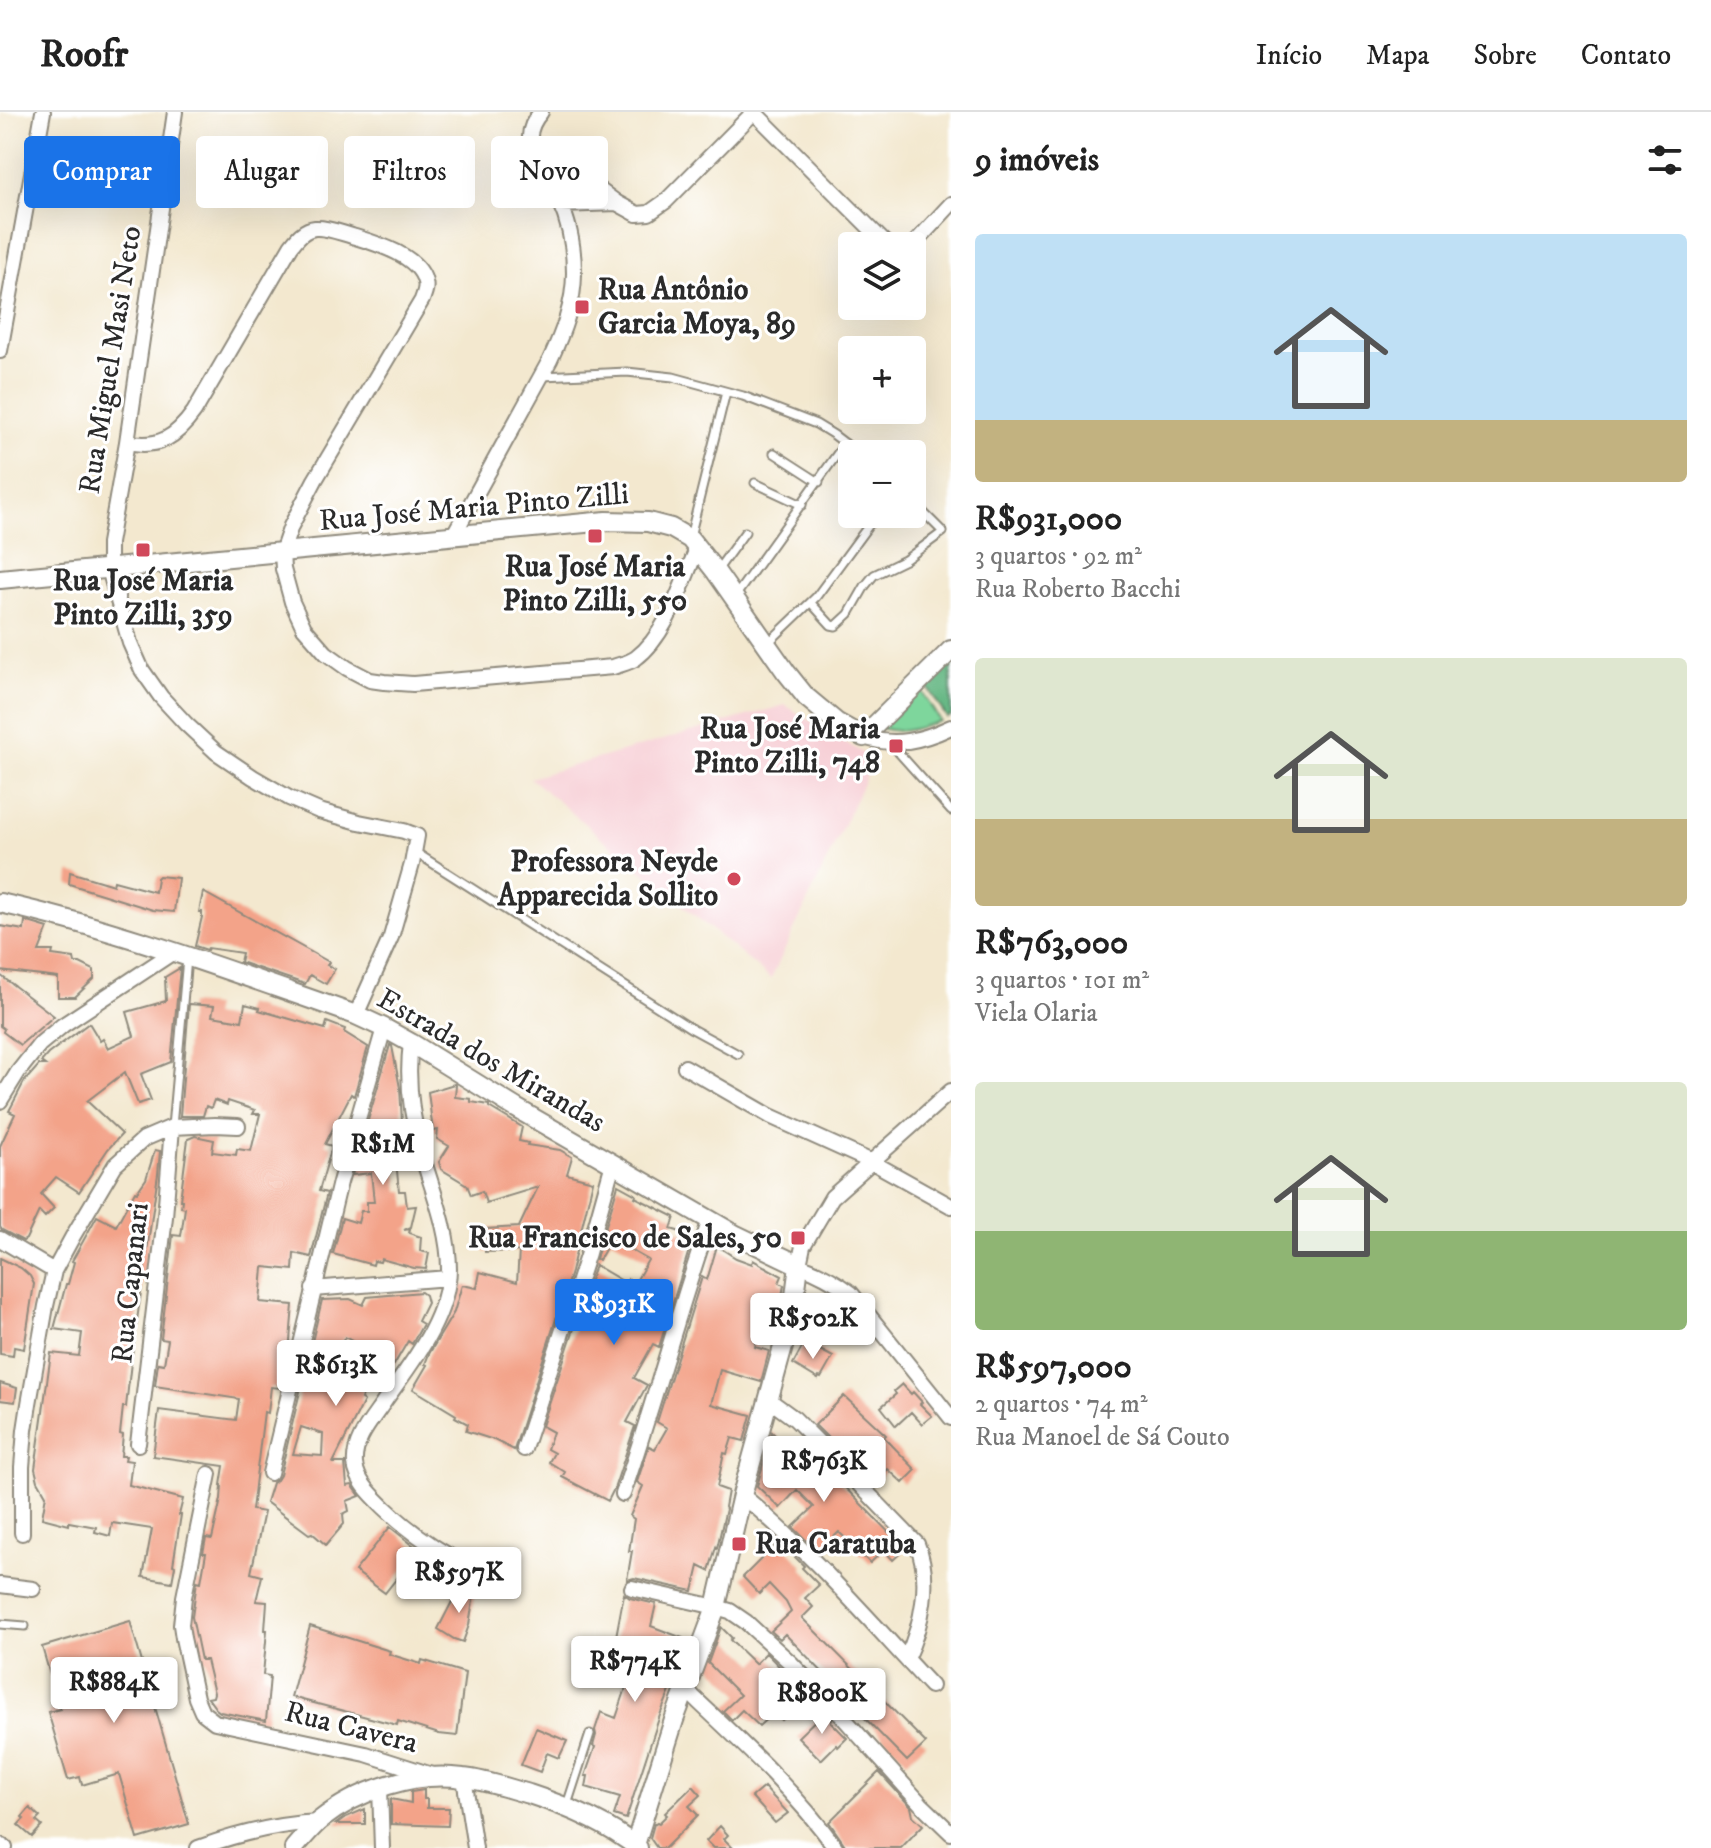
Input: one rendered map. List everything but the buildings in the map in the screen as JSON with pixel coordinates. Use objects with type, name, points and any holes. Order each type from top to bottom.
[{"type":"street","points":[[0,351],[43,112]]},
{"type":"street","name":"Rua Miguel Masi Neto","points":[[175,112],[127,442],[109,543],[109,569],[130,643],[142,670],[161,697],[216,752],[289,798],[319,811],[416,835],[415,852]]},
{"type":"street","points":[[530,136],[531,126],[541,112]]},
{"type":"street","points":[[608,196],[637,214],[658,208],[754,112],[874,232]]},
{"type":"street","points":[[608,203],[617,203]]},
{"type":"street","points":[[925,232],[951,204]]},
{"type":"street","points":[[453,536],[541,377],[572,303],[574,272],[570,237],[562,208]]},
{"type":"street","points":[[127,442],[138,445],[163,441],[182,428],[291,246],[305,232],[317,227],[384,246],[416,267],[426,283],[422,300],[304,499],[282,552],[292,602],[304,628],[326,653],[370,680],[413,684],[613,667],[628,662],[648,646],[664,625],[694,544]]},
{"type":"street","name":"Rua José Maria Pinto Zilli","points":[[0,579],[606,521],[648,522],[671,528],[694,544],[806,697],[836,722],[863,737],[891,743],[914,740],[951,727]]},
{"type":"street","points":[[863,737],[951,650]]},
{"type":"street","points":[[356,1015],[391,937],[415,852]]},
{"type":"street","name":"Estrada dos Mirandas","points":[[0,903],[68,919],[181,954],[356,1015],[411,1043],[516,1108],[710,1220],[799,1265]]},
{"type":"street","points":[[0,1101],[40,1044],[63,1025],[181,954]]},
{"type":"street","points":[[270,1473],[340,1182],[384,1028]]},
{"type":"street","points":[[411,1043],[409,1092],[421,1151],[445,1235],[448,1278],[435,1322],[362,1434],[356,1448],[355,1463],[364,1485],[392,1515],[433,1548],[475,1570]]},
{"type":"street","points":[[685,1067],[770,1116],[872,1162],[951,1206]]},
{"type":"street","points":[[294,1848],[319,1822],[358,1797],[380,1788],[434,1776],[464,1778],[552,1801],[596,1821],[637,1846],[657,1774],[716,1607],[795,1296],[805,1241],[832,1197],[951,1091]]},
{"type":"street","points":[[22,1533],[25,1430],[54,1271],[115,1165],[144,1139],[172,1127],[238,1126]]},
{"type":"street","name":"Rua Capanari","points":[[138,1444],[165,1217],[172,1127]]},
{"type":"street","points":[[524,1449],[588,1253],[613,1163]]},
{"type":"street","points":[[623,1494],[710,1220]]},
{"type":"street","points":[[0,1239],[54,1271]]},
{"type":"street","points":[[799,1265],[837,1282],[851,1293],[951,1418]]},
{"type":"street","points":[[313,1289],[448,1278]]},
{"type":"street","points":[[769,1400],[795,1419],[917,1544],[923,1558],[923,1604],[906,1659]]},
{"type":"street","name":"Rua Cavera","points":[[209,1474],[182,1613],[183,1638],[202,1712],[215,1722],[366,1754],[434,1776]]},
{"type":"street","points":[[742,1495],[820,1569],[931,1686]]},
{"type":"street","points":[[0,1585],[33,1589]]},
{"type":"street","points":[[632,1588],[730,1611],[761,1634],[951,1833]]},
{"type":"street","points":[[686,1690],[786,1787],[836,1848]]},
{"type":"street","points":[[464,1778],[475,1848]]},
{"type":"street","points":[[380,1788],[382,1848]]},
{"type":"street","points":[[198,1848],[291,1823],[319,1822]]},
{"type":"lane","points":[[541,377],[627,372],[673,377],[816,424],[840,440]]},
{"type":"lane","points":[[694,544],[726,392]]},
{"type":"lane","points":[[774,453],[819,482]]},
{"type":"lane","points":[[734,598],[838,454]]},
{"type":"lane","points":[[755,483],[802,505]]},
{"type":"lane","points":[[811,603],[831,625],[836,626],[849,614],[874,575],[905,560],[943,531],[926,515]]},
{"type":"lane","points":[[767,644],[811,603],[867,528]]},
{"type":"lane","points":[[716,572],[745,532]]},
{"type":"lane","points":[[891,743],[951,811]]},
{"type":"lane","points":[[415,852],[692,1029],[738,1054]]},
{"type":"lane","points":[[172,1127],[181,954]]},
{"type":"lane","points":[[0,1624],[25,1626]]},
{"type":"lane","points":[[566,1808],[590,1734]]},
{"type":"shaded area","name":"Professora Neyde Apparecida Sollito","points":[[785,705],[874,760],[771,979],[530,778]]},
{"type":"green space","points":[[951,655],[951,716],[947,718],[924,682]]},
{"type":"green space","points":[[921,690],[940,721],[904,731],[881,728]]},
{"type":"place","name":"Rua Antônio Garcia Moya, 89","points":[[582,307]]},
{"type":"place","name":"Rua José Maria Pinto Zilli, 550","points":[[595,536]]},
{"type":"place","name":"Rua José Maria Pinto Zilli, 359","points":[[143,550]]},
{"type":"place","name":"Rua José Maria Pinto Zilli, 748","points":[[896,746]]},
{"type":"place","name":"Professora Neyde Apparecida Sollito","points":[[734,879]]},
{"type":"place","name":"Rua Francisco de Sales, 50","points":[[798,1238]]},
{"type":"place","name":"Rua Caratuba","points":[[739,1544]]}]
